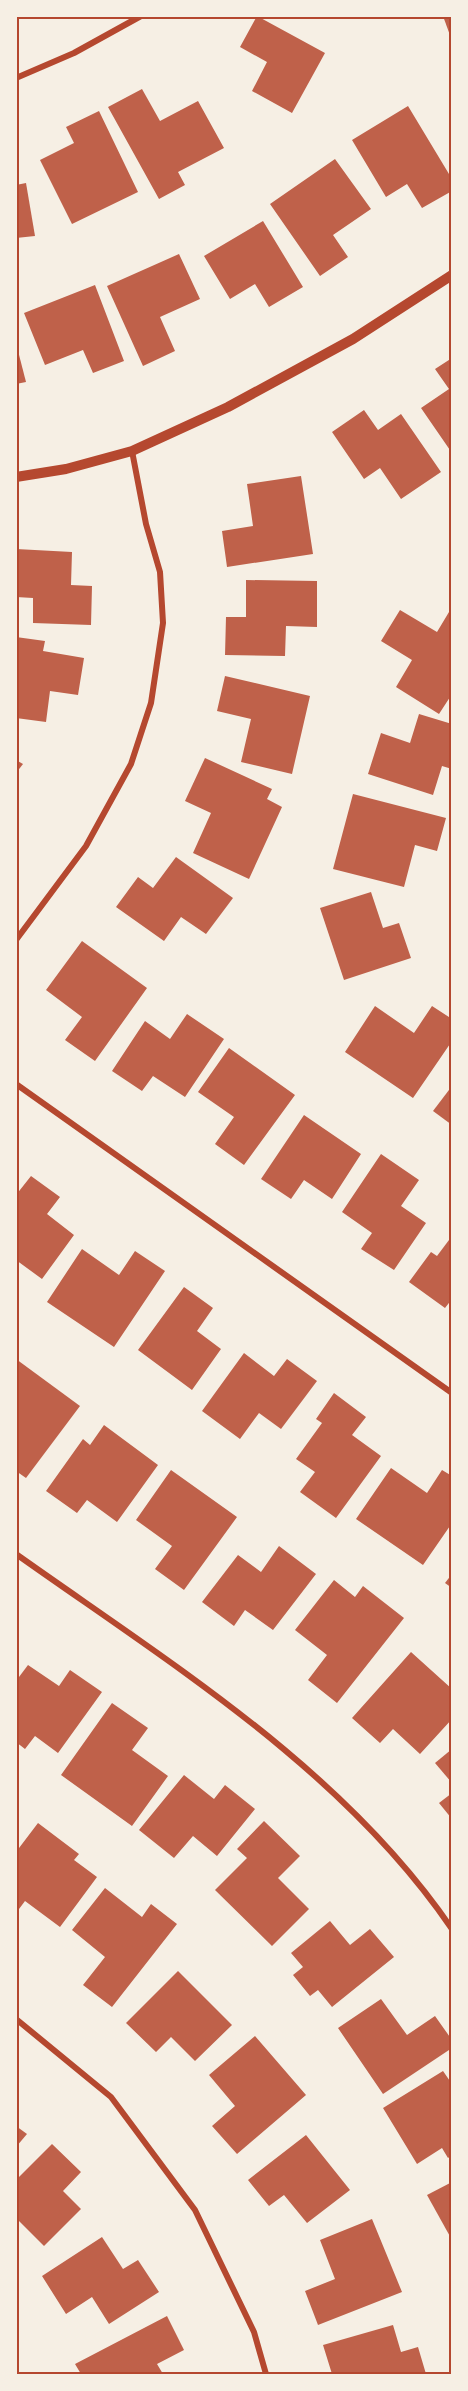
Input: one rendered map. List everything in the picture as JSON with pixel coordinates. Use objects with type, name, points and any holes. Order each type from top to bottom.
[{"type":"street","points":[[16,78],[74,53],[141,16]]},
{"type":"street","points":[[16,477],[66,469],[132,451],[228,407],[353,339],[452,275]]},
{"type":"street","points":[[16,940],[86,846],[131,764],[151,703],[163,623],[160,573],[146,524],[132,451]]},
{"type":"street","points":[[16,1084],[452,1393]]},
{"type":"street","points":[[16,1554],[191,1679],[279,1747],[362,1820],[436,1906],[452,1929]]},
{"type":"street","points":[[16,2019],[111,2097],[195,2210],[255,2331],[266,2374]]},
{"type":"building","points":[[257,16],[325,53],[292,113],[252,91],[267,62],[240,47]]},
{"type":"building","points":[[443,16],[452,16],[451,38]]},
{"type":"building","points":[[142,89],[160,121],[198,101],[224,148],[178,172],[185,185],[159,199],[108,107]]},
{"type":"building","points":[[408,106],[452,179],[452,191],[422,208],[407,184],[386,197],[352,140]]},
{"type":"building","points":[[99,111],[138,192],[72,224],[40,160],[74,143],[66,127]]},
{"type":"building","points":[[335,159],[371,209],[333,235],[348,257],[320,276],[270,204]]},
{"type":"building","points":[[26,183],[35,236],[16,238],[16,185]]},
{"type":"building","points":[[263,221],[303,287],[269,307],[255,284],[230,299],[204,256]]},
{"type":"building","points":[[179,254],[200,299],[160,317],[175,351],[143,366],[107,286]]},
{"type":"building","points":[[95,285],[124,361],[93,373],[83,350],[45,365],[24,313]]},
{"type":"building","points":[[16,348],[26,382],[16,384]]},
{"type":"building","points":[[452,358],[452,453],[421,408],[449,389],[435,369]]},
{"type":"building","points":[[364,410],[378,430],[401,414],[441,472],[401,499],[380,468],[364,479],[332,432]]},
{"type":"building","points":[[301,476],[313,554],[227,567],[222,531],[253,526],[247,484]]},
{"type":"building","points":[[16,549],[72,552],[71,585],[92,586],[91,625],[33,623],[33,598],[16,597]]},
{"type":"building","points":[[246,580],[317,581],[317,627],[286,626],[285,656],[225,655],[226,617],[246,617]]},
{"type":"building","points":[[400,610],[437,632],[449,612],[452,614],[452,694],[439,714],[396,687],[412,660],[381,641]]},
{"type":"building","points":[[16,637],[45,641],[43,651],[84,658],[78,695],[50,691],[46,722],[16,718]]},
{"type":"building","points":[[225,676],[310,696],[292,774],[241,762],[251,719],[217,711]]},
{"type":"building","points":[[419,714],[452,724],[452,769],[442,766],[433,795],[368,774],[381,733],[410,743]]},
{"type":"building","points":[[205,758],[272,789],[267,799],[282,807],[249,879],[193,853],[211,813],[185,801]]},
{"type":"building","points":[[16,760],[23,764],[16,773]]},
{"type":"building","points":[[353,794],[446,818],[437,851],[415,845],[404,887],[333,869]]},
{"type":"building","points":[[176,857],[233,898],[206,934],[181,917],[164,941],[116,907],[138,877],[153,888]]},
{"type":"building","points":[[371,892],[383,928],[399,923],[411,958],[344,980],[320,908]]},
{"type":"building","points":[[82,941],[147,988],[95,1061],[65,1040],[82,1017],[46,990]]},
{"type":"building","points":[[375,1006],[414,1033],[432,1006],[452,1019],[452,1041],[413,1098],[345,1052]]},
{"type":"building","points":[[187,1014],[224,1039],[185,1097],[153,1076],[142,1091],[112,1071],[145,1021],[170,1039]]},
{"type":"building","points":[[229,1048],[295,1095],[244,1165],[215,1144],[234,1117],[198,1092]]},
{"type":"building","points":[[452,1086],[452,1125],[433,1111]]},
{"type":"building","points":[[304,1115],[361,1154],[332,1199],[304,1180],[291,1199],[261,1179]]},
{"type":"building","points":[[381,1154],[419,1180],[401,1206],[426,1223],[394,1270],[361,1249],[372,1233],[342,1212]]},
{"type":"building","points":[[31,1176],[60,1197],[47,1214],[74,1235],[42,1279],[16,1260],[16,1195]]},
{"type":"building","points":[[452,1236],[452,1299],[445,1308],[409,1282],[431,1252],[437,1256]]},
{"type":"building","points":[[82,1249],[119,1275],[135,1251],[165,1271],[114,1347],[47,1302]]},
{"type":"building","points":[[184,1287],[213,1308],[197,1331],[221,1349],[192,1390],[138,1350]]},
{"type":"building","points":[[244,1353],[274,1376],[287,1359],[317,1381],[281,1429],[259,1413],[240,1439],[202,1411]]},
{"type":"building","points":[[16,1359],[80,1406],[26,1478],[16,1471]]},
{"type":"building","points":[[334,1393],[366,1417],[352,1435],[381,1456],[336,1518],[300,1492],[315,1472],[296,1459],[322,1423],[316,1419]]},
{"type":"building","points":[[104,1425],[158,1465],[117,1522],[87,1500],[77,1513],[46,1491],[83,1439],[90,1445]]},
{"type":"building","points":[[391,1468],[427,1493],[442,1470],[452,1476],[452,1523],[423,1565],[356,1519]]},
{"type":"building","points":[[171,1470],[237,1517],[184,1590],[155,1569],[172,1546],[136,1520]]},
{"type":"building","points":[[279,1546],[316,1574],[273,1630],[245,1610],[234,1626],[202,1602],[238,1555],[261,1572]]},
{"type":"building","points":[[452,1574],[452,1588],[445,1583]]},
{"type":"building","points":[[334,1580],[355,1597],[363,1586],[404,1618],[337,1703],[308,1680],[327,1655],[295,1630]]},
{"type":"building","points":[[411,1652],[452,1689],[452,1719],[420,1754],[393,1729],[380,1743],[352,1718]]},
{"type":"building","points":[[28,1665],[59,1686],[70,1670],[102,1692],[58,1753],[35,1736],[25,1749],[16,1742],[16,1681]]},
{"type":"building","points":[[112,1703],[148,1728],[132,1750],[168,1776],[132,1826],[61,1775]]},
{"type":"building","points":[[452,1749],[452,1783],[435,1763]]},
{"type":"building","points":[[184,1775],[214,1799],[225,1785],[255,1809],[217,1856],[193,1836],[174,1858],[139,1830]]},
{"type":"building","points":[[452,1793],[452,1819],[439,1803]]},
{"type":"building","points":[[264,1821],[300,1856],[278,1878],[309,1909],[272,1946],[215,1890],[247,1858],[237,1849]]},
{"type":"building","points":[[38,1823],[79,1854],[74,1860],[97,1877],[60,1927],[25,1901],[16,1913],[16,1852]]},
{"type":"building","points":[[105,1888],[142,1917],[151,1904],[177,1924],[112,2007],[83,1985],[105,1957],[72,1930]]},
{"type":"building","points":[[330,1921],[350,1945],[370,1929],[394,1957],[332,2007],[318,1990],[310,1996],[293,1975],[303,1967],[291,1953]]},
{"type":"building","points":[[178,1971],[232,2025],[195,2061],[171,2037],[156,2052],[126,2023]]},
{"type":"building","points":[[381,1999],[407,2035],[435,2016],[452,2040],[452,2048],[383,2094],[338,2028]]},
{"type":"building","points":[[255,2036],[306,2095],[237,2154],[212,2126],[235,2106],[209,2075]]},
{"type":"building","points":[[443,2071],[452,2084],[452,2155],[448,2158],[442,2148],[417,2164],[383,2108]]},
{"type":"building","points":[[16,2126],[27,2134],[16,2147]]},
{"type":"building","points":[[306,2135],[350,2190],[307,2223],[284,2195],[269,2206],[248,2180]]},
{"type":"building","points":[[52,2144],[81,2172],[63,2191],[81,2209],[44,2246],[16,2218],[16,2180]]},
{"type":"building","points":[[452,2182],[452,2240],[427,2195]]},
{"type":"building","points":[[372,2219],[402,2292],[318,2325],[305,2291],[335,2279],[320,2240]]},
{"type":"building","points":[[102,2237],[123,2269],[138,2260],[159,2292],[109,2324],[92,2297],[66,2314],[42,2276]]},
{"type":"building","points":[[167,2316],[184,2350],[157,2364],[163,2374],[81,2374],[75,2364]]},
{"type":"building","points":[[393,2325],[401,2352],[418,2347],[426,2374],[332,2374],[323,2345]]}]
